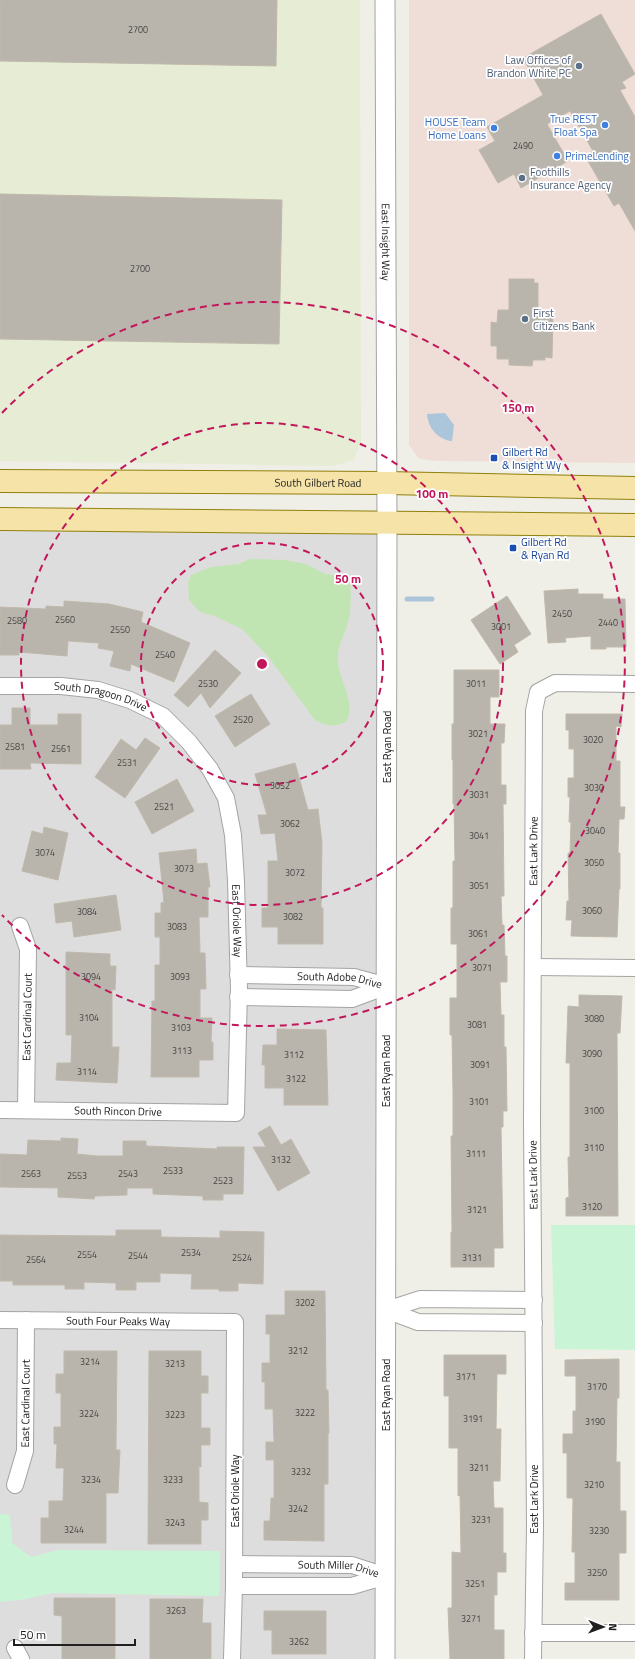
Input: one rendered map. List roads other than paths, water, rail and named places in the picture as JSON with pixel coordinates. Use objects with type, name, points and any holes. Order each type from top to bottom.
[{"type":"main road","name":"South Gilbert Road","points":[[0,481],[386,483],[635,488]]},
{"type":"main road","points":[[0,519],[635,525]]},
{"type":"street","name":"East Insight Way","points":[[385,0],[386,483]]},
{"type":"street","name":"East Ryan Road","points":[[385,1659],[386,483]]},
{"type":"street","name":"East Lark Drive","points":[[532,1659],[535,1526],[532,1122],[534,711],[538,692],[555,683],[635,684]]},
{"type":"street","name":"South Dragoon Drive","points":[[0,686],[61,686],[98,690],[130,700],[162,716],[189,742]]},
{"type":"street","name":"East Oriole Way","points":[[189,742],[210,769],[226,798],[234,835],[238,975],[236,1113]]},
{"type":"street","name":"East Cardinal Court","points":[[20,926],[28,948],[26,1110]]},
{"type":"street","points":[[533,967],[635,968]]},
{"type":"street","name":"South Adobe Drive","points":[[238,975],[354,977],[386,986]]},
{"type":"street","name":"South Adobe Drive","points":[[238,997],[352,999],[386,986]]},
{"type":"street","name":"South Rincon Drive","points":[[0,1110],[236,1113]]},
{"type":"street","points":[[386,1310],[420,1299],[534,1300]]},
{"type":"street","points":[[386,1310],[418,1322],[534,1323]]},
{"type":"street","name":"South Four Peaks Way","points":[[0,1320],[235,1322]]},
{"type":"street","name":"East Cardinal Court","points":[[15,1485],[25,1451],[26,1320]]},
{"type":"street","name":"East Oriole Way","points":[[232,1659],[234,1586],[235,1322]]},
{"type":"street","name":"South Miller Drive","points":[[234,1564],[352,1565],[386,1576]]},
{"type":"street","name":"South Miller Drive","points":[[234,1586],[352,1586],[386,1576]]},
{"type":"street","points":[[532,1633],[635,1633]]},
{"type":"water","points":[[445,413],[454,425],[452,441],[438,436],[429,424],[427,414]]},
{"type":"waterway","points":[[407,599],[432,599]]},
{"type":"place","name":"Law Offices of Brandon White PC","points":[[579,66]]},
{"type":"place","name":"True REST Float Spa","points":[[605,125]]},
{"type":"place","name":"HOUSE Team Home Loans","points":[[494,128]]},
{"type":"place","name":"PrimeLending","points":[[557,156]]},
{"type":"place","name":"Foothills Insurance Agency","points":[[522,178]]},
{"type":"place","name":"First Citizens Bank","points":[[525,319]]},
{"type":"place","name":"Gilbert Rd & Insight Wy","points":[[494,458]]},
{"type":"place","name":"Gilbert Rd & Ryan Rd","points":[[513,548]]}]
